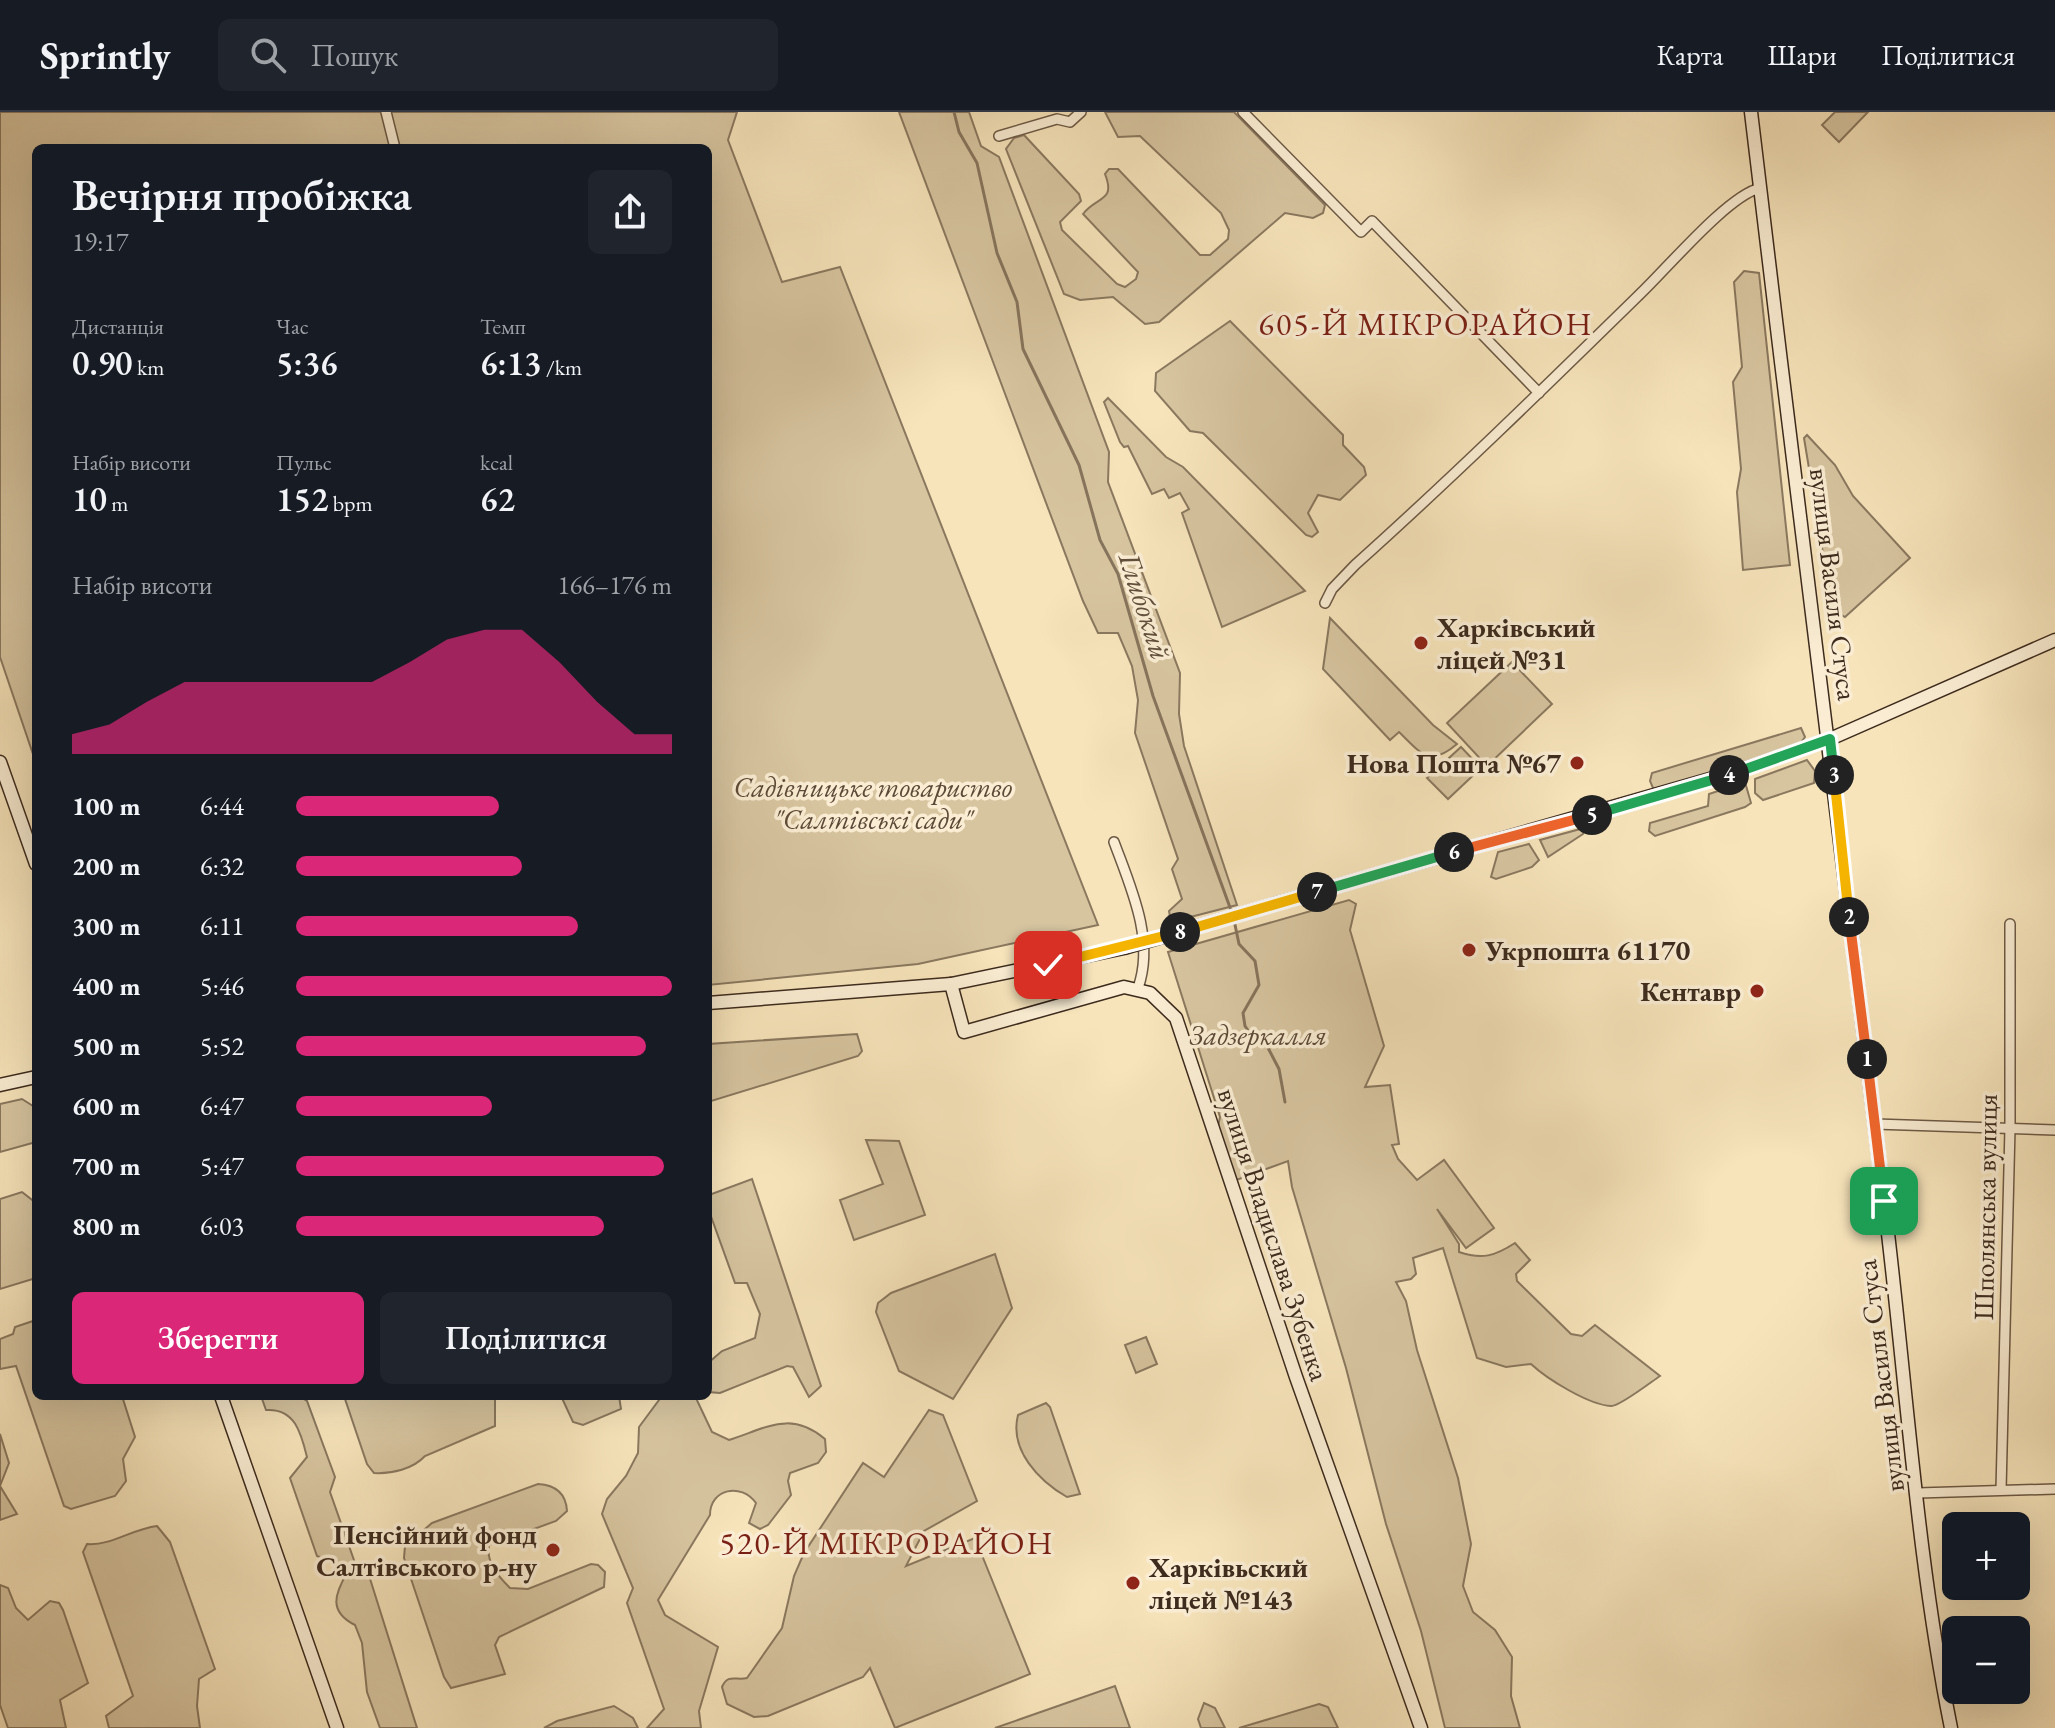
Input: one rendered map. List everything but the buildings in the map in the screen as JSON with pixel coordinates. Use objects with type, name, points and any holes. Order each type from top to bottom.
[{"type":"street","points":[[386,112],[394,144]]},
{"type":"street","points":[[999,136],[1057,119],[1070,122],[1081,112]]},
{"type":"street","points":[[1243,112],[1361,232],[1372,221],[1539,393]]},
{"type":"street","name":"вулиця Василя Стуса","points":[[1751,112],[1830,739],[1940,1676],[1951,1728]]},
{"type":"street","points":[[1325,603],[1332,589],[1355,565],[1539,393],[1740,197],[1760,188]]},
{"type":"street","points":[[712,1003],[951,984],[1124,948],[1676,792],[1830,739],[2055,640]]},
{"type":"street","points":[[0,762],[32,853]]},
{"type":"street","points":[[951,984],[964,1032],[1115,989],[1138,988],[1146,960],[1145,949],[1131,889],[1114,842]]},
{"type":"street","name":"Шполянська вулиця","points":[[2001,1490],[2010,1128],[2010,924]]},
{"type":"street","name":"вулиця Владислава Зубенка","points":[[1138,988],[1160,1000],[1176,1018],[1296,1377],[1421,1728]]},
{"type":"street","points":[[0,1085],[32,1078]]},
{"type":"street","points":[[1875,1124],[2055,1130]]},
{"type":"street","points":[[222,1400],[337,1728]]},
{"type":"street","points":[[1918,1493],[2055,1489]]},
{"type":"green space","name":"Садівницьке товариство \"Салтівські сади\"","points":[[0,112],[737,112],[728,140],[782,282],[840,267],[1098,925],[918,964],[712,985],[712,144],[32,144],[32,751],[0,657]]},
{"type":"green space","points":[[899,112],[969,112],[981,146],[999,157],[1109,452],[1108,482],[1180,673],[1179,714],[1184,746],[1237,905],[1171,922],[1169,911],[1182,899],[1172,869],[1178,859],[1135,733],[1138,700],[1132,666],[1118,633],[1098,633],[1083,601]]},
{"type":"green space","points":[[1105,112],[1234,112],[1325,205],[1323,213],[1313,218],[1285,213],[1159,322],[1145,324],[1113,297],[1080,300],[1064,294],[1006,149],[1014,138],[1024,135],[1079,194],[1081,201],[1060,222],[1062,230],[1117,284],[1125,287],[1136,279],[1138,272],[1083,214],[1107,194],[1105,174],[1109,169],[1118,169],[1200,255],[1210,255],[1228,239],[1229,230],[1221,213],[1140,136],[1118,137]]},
{"type":"green space","points":[[1835,112],[1868,112],[1839,142],[1822,125]]},
{"type":"green space","points":[[1744,271],[1759,273],[1790,565],[1743,570],[1737,492],[1741,469],[1733,382],[1742,367],[1734,282]]},
{"type":"green space","points":[[1230,321],[1343,435],[1343,445],[1364,467],[1366,475],[1340,500],[1318,495],[1308,513],[1318,532],[1312,537],[1306,535],[1203,433],[1190,431],[1155,391],[1156,373]]},
{"type":"green space","points":[[1108,398],[1166,457],[1183,467],[1305,591],[1222,627],[1182,513],[1189,509],[1180,493],[1169,498],[1164,489],[1152,494],[1128,446],[1124,447],[1120,442],[1104,402]]},
{"type":"green space","points":[[1807,435],[1835,465],[1853,496],[1910,558],[1845,617],[1838,613],[1829,590],[1804,438]]},
{"type":"green space","points":[[1330,618],[1433,725],[1457,744],[1432,756],[1420,751],[1399,732],[1390,740],[1323,669]]},
{"type":"green space","points":[[1512,662],[1552,704],[1487,766],[1447,723]]},
{"type":"green space","points":[[1801,728],[1805,737],[1800,744],[1660,790],[1653,788],[1650,781],[1652,773]]},
{"type":"green space","points":[[1461,747],[1481,768],[1448,799],[1427,778]]},
{"type":"green space","points":[[1807,760],[1815,771],[1814,783],[1763,800],[1755,793],[1755,779]]},
{"type":"green space","points":[[1745,782],[1751,803],[1745,807],[1655,836],[1649,831],[1650,823],[1708,806],[1709,794]]},
{"type":"green space","points":[[1584,828],[1583,834],[1548,857],[1540,840]]},
{"type":"green space","points":[[1529,844],[1539,860],[1532,867],[1496,879],[1491,877],[1498,852]]},
{"type":"green space","name":"Задзеркалля","points":[[1349,900],[1356,904],[1350,930],[1384,1046],[1365,1087],[1390,1085],[1399,1144],[1392,1145],[1398,1159],[1417,1180],[1444,1160],[1494,1228],[1466,1248],[1437,1209],[1459,1244],[1459,1252],[1488,1255],[1515,1243],[1530,1260],[1516,1274],[1517,1281],[1571,1334],[1582,1336],[1595,1325],[1660,1376],[1628,1399],[1611,1406],[1591,1401],[1569,1390],[1531,1364],[1506,1367],[1477,1358],[1443,1248],[1413,1258],[1416,1274],[1411,1279],[1396,1282],[1406,1301],[1417,1350],[1458,1478],[1471,1544],[1463,1586],[1473,1612],[1495,1630],[1512,1657],[1511,1696],[1520,1728],[1445,1728],[1421,1631],[1386,1524],[1346,1368],[1292,1187],[1288,1161],[1231,1182],[1216,1136],[1220,1117],[1168,952]]},
{"type":"green space","points":[[857,1034],[862,1051],[858,1056],[712,1101],[712,1044]]},
{"type":"green space","points":[[22,1099],[32,1105],[32,1143],[0,1152],[0,1104]]},
{"type":"green space","points":[[866,1140],[899,1141],[925,1215],[854,1240],[840,1200],[883,1184]]},
{"type":"green space","points":[[752,1179],[821,1386],[809,1397],[793,1367],[787,1366],[720,1393],[712,1392],[712,1360],[722,1351],[755,1338],[760,1314],[747,1283],[735,1283],[712,1219],[712,1194]]},
{"type":"green space","points":[[22,1192],[32,1200],[32,1279],[0,1289],[0,1199]]},
{"type":"green space","points":[[995,1254],[1012,1308],[953,1399],[899,1371],[876,1312],[878,1303],[891,1293]]},
{"type":"green space","points":[[32,1321],[32,1400],[123,1400],[135,1437],[123,1459],[126,1481],[115,1496],[71,1509],[64,1506],[16,1366],[0,1369],[0,1339],[13,1334],[15,1327]]},
{"type":"green space","points":[[1146,1337],[1157,1364],[1136,1373],[1125,1345]]},
{"type":"green space","points":[[262,1400],[307,1401],[335,1477],[330,1492],[355,1563],[343,1567],[317,1556],[290,1478],[307,1457],[302,1439],[295,1424],[284,1413],[266,1410]]},
{"type":"green space","points":[[345,1400],[495,1400],[495,1426],[395,1471],[374,1473],[367,1464]]},
{"type":"green space","points":[[563,1400],[620,1400],[621,1409],[583,1425],[573,1422]]},
{"type":"green space","points":[[659,1400],[697,1400],[712,1432],[729,1440],[789,1423],[801,1425],[825,1439],[826,1452],[818,1463],[790,1473],[791,1495],[768,1525],[760,1529],[749,1523],[756,1503],[742,1492],[727,1491],[715,1499],[710,1515],[658,1600],[665,1615],[718,1647],[699,1711],[701,1728],[647,1728],[664,1709],[627,1603],[633,1588],[602,1514],[607,1499],[626,1476],[638,1453],[639,1427]]},
{"type":"green space","points":[[1046,1403],[1080,1494],[1067,1497],[1056,1490],[1037,1473],[1022,1452],[1016,1428],[1018,1415]]},
{"type":"green space","points":[[929,1410],[943,1415],[977,1501],[924,1531],[906,1566],[975,1538],[1030,1674],[895,1728],[870,1668],[863,1677],[768,1716],[754,1717],[727,1704],[722,1687],[724,1683],[730,1679],[747,1678],[782,1628],[794,1576],[804,1553],[863,1463],[884,1477]]},
{"type":"green space","points":[[0,1434],[9,1463],[0,1486]]},
{"type":"green space","points":[[538,1484],[558,1491],[567,1511],[556,1521],[489,1545],[489,1558],[494,1569],[510,1588],[528,1589],[591,1564],[598,1565],[605,1572],[604,1587],[499,1637],[495,1645],[505,1674],[451,1688],[444,1677],[404,1558],[405,1546],[432,1523]]},
{"type":"green space","points":[[0,1486],[17,1514],[0,1520]]},
{"type":"green space","points":[[157,1526],[170,1542],[215,1669],[199,1679],[197,1706],[200,1728],[109,1728],[106,1716],[133,1696],[83,1552],[87,1544],[105,1542]]},
{"type":"green space","points":[[366,1566],[417,1728],[380,1728],[367,1692],[362,1643],[355,1625],[338,1609],[337,1596],[347,1573]]},
{"type":"green space","points":[[0,1585],[8,1588],[16,1608],[28,1620],[50,1601],[59,1603],[63,1610],[88,1683],[60,1700],[66,1728],[8,1728],[0,1705]]},
{"type":"green space","points":[[1115,1686],[1130,1728],[995,1728]]},
{"type":"green space","points":[[1204,1703],[1215,1708],[1225,1728],[1201,1728],[1198,1719]]},
{"type":"green space","points":[[1319,1704],[1328,1707],[1338,1728],[1239,1728]]},
{"type":"green space","points":[[614,1706],[633,1718],[638,1728],[544,1728],[557,1721]]},
{"type":"waterway","name":"Глибокий","points":[[954,112],[959,132],[977,163],[997,253],[1017,302],[1023,349],[1079,465],[1100,540],[1118,574],[1153,696],[1232,913]]},
{"type":"waterway","name":"Глибокий","points":[[1234,920],[1239,944],[1255,961],[1259,985],[1243,1013],[1245,1026],[1251,1035],[1266,1044],[1279,1069],[1285,1102]]},
{"type":"place","name":"Харківський ліцей №31","points":[[1421,643]]},
{"type":"place","name":"Нова Пошта №67","points":[[1577,763]]},
{"type":"place","name":"Укрпошта 61170","points":[[1469,950]]},
{"type":"place","name":"Кентавр","points":[[1757,991]]},
{"type":"place","name":"Пенсійний фонд Салтівського р-ну","points":[[553,1550]]},
{"type":"place","name":"Харківьский ліцей №143","points":[[1133,1583]]},
{"type":"district","name":"605-Й МІКРОРАЙОН","points":[[1426,324]]},
{"type":"district","name":"520-Й МІКРОРАЙОН","points":[[887,1543]]},
{"type":"route","points":[[1048,965],[1124,948],[1447,854],[1676,792],[1830,739],[1884,1201]]}]
